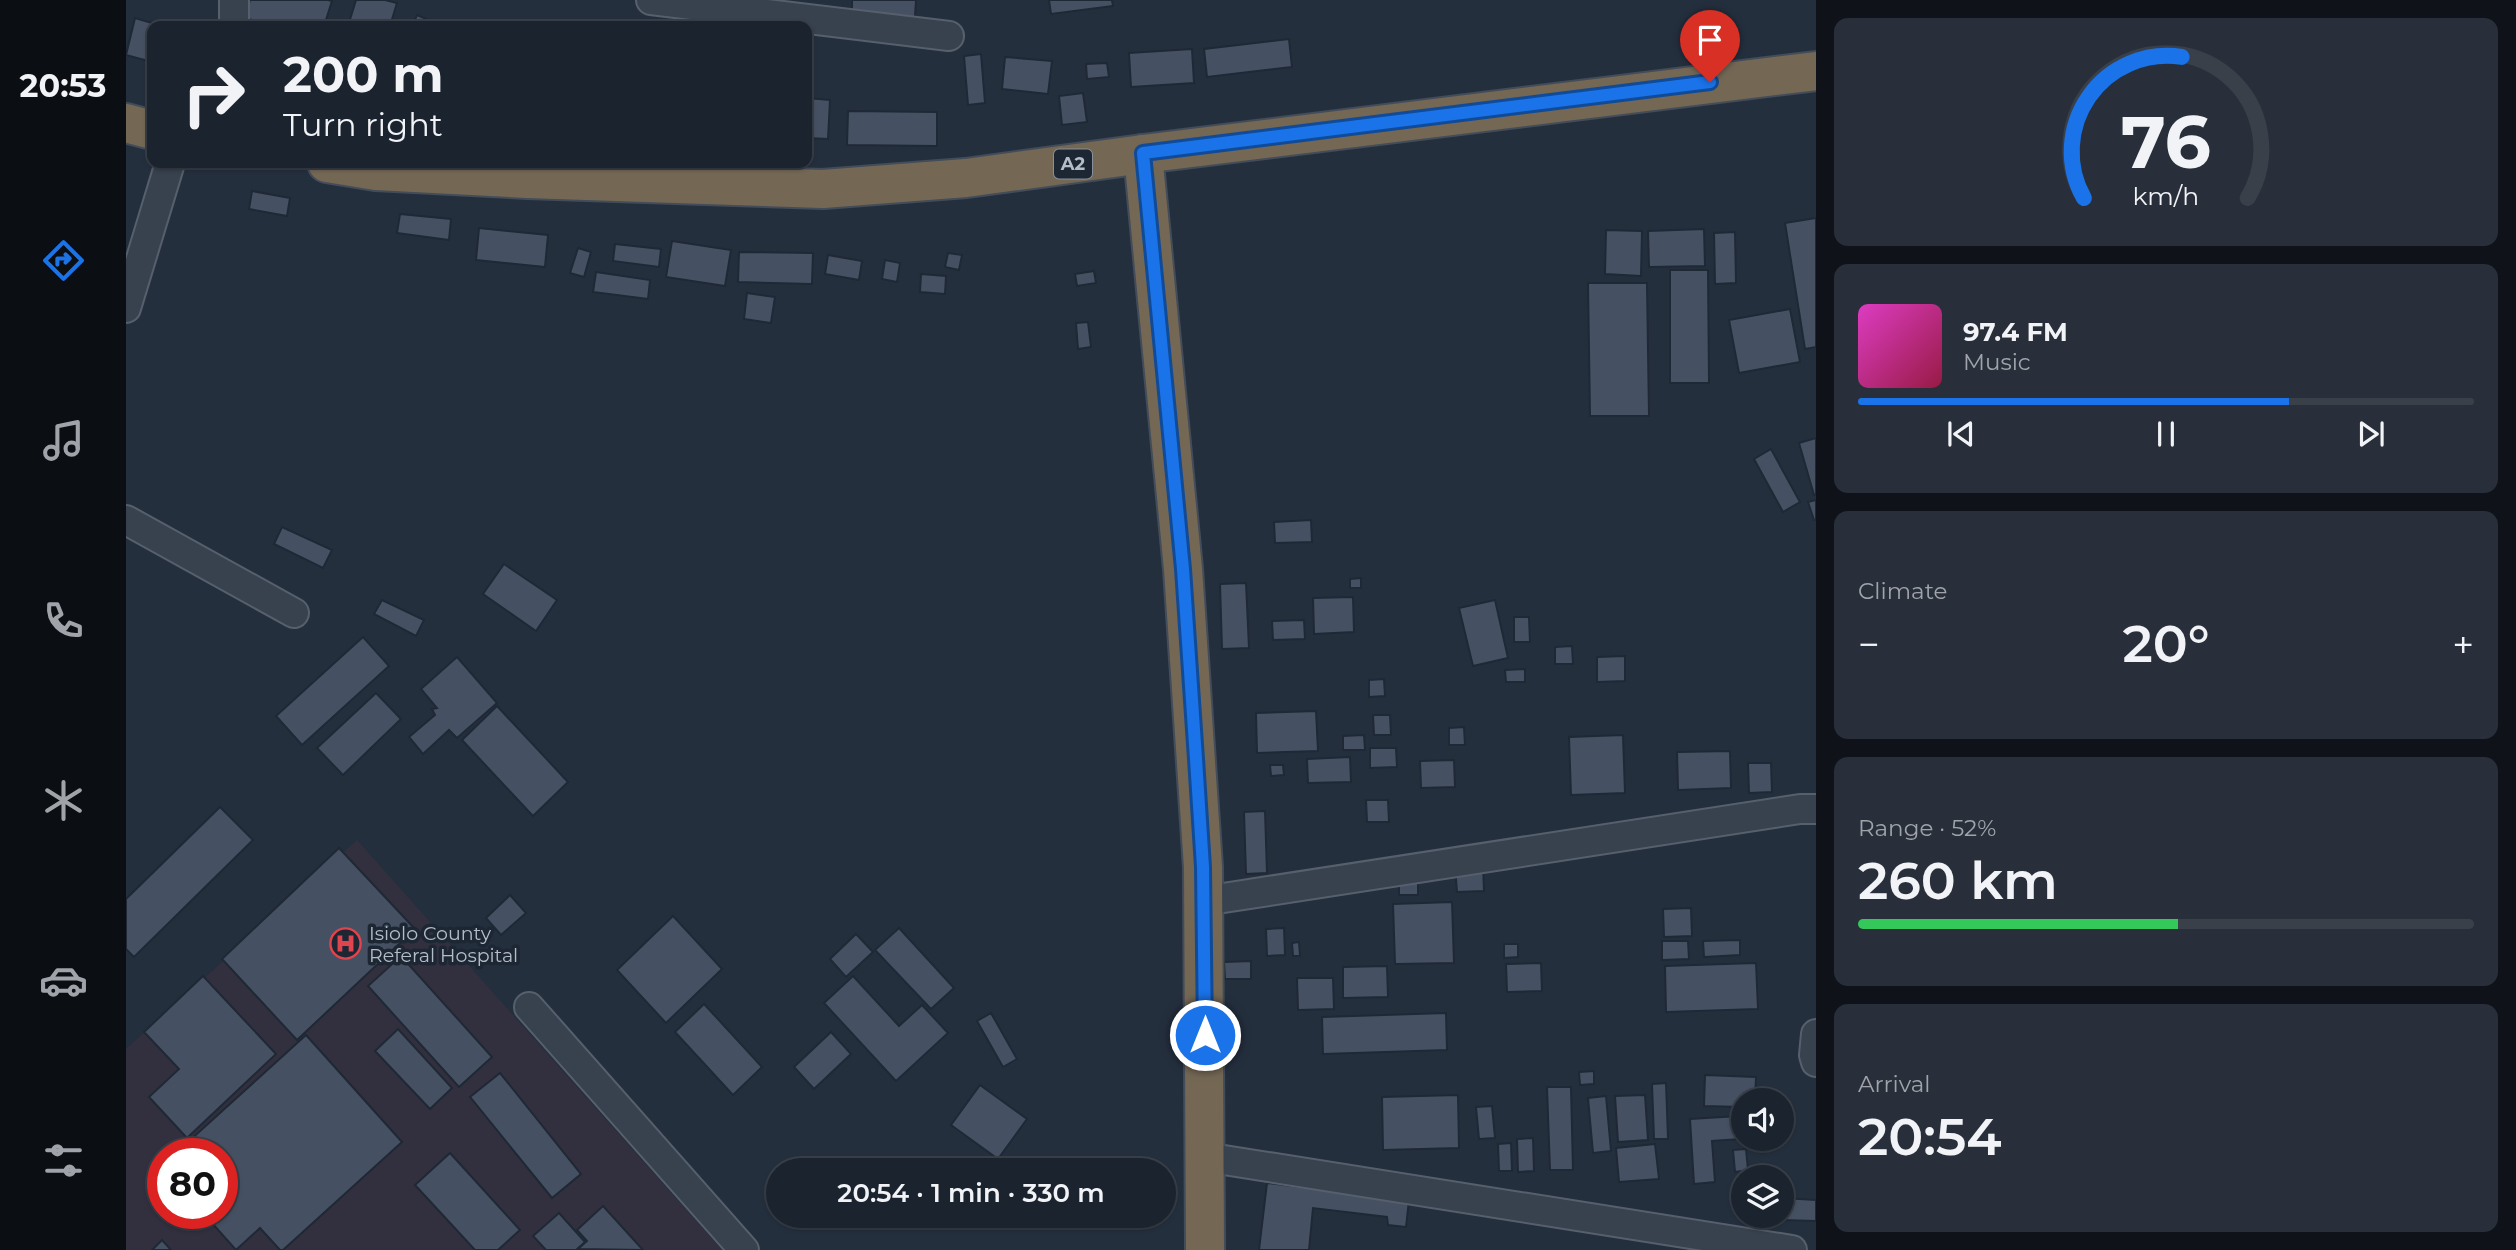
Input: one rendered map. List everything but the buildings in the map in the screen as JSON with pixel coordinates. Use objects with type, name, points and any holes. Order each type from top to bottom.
[{"type":"highway","name":"A2","points":[[358,168],[500,178],[823,189],[966,178],[1143,153],[1816,71]]},
{"type":"highway","points":[[126,123],[147,129]]},
{"type":"highway","points":[[1143,153],[1183,569],[1203,867],[1205,1250]]},
{"type":"street","points":[[234,0],[234,21]]},
{"type":"street","points":[[651,0],[949,36]]},
{"type":"street","points":[[126,308],[168,168]]},
{"type":"street","points":[[126,520],[294,613]]},
{"type":"street","points":[[1204,901],[1800,809],[1816,809]]},
{"type":"street","points":[[528,1007],[744,1250]]},
{"type":"street","points":[[1816,1034],[1816,1062]]},
{"type":"street","points":[[1205,1157],[1792,1250]]},
{"type":"shaded area","name":"Isiolo County Referal Hospital","points":[[357,840],[722,1250],[126,1250],[126,1049]]},
{"type":"place","name":"Isiolo County Referal Hospital","points":[[346,944]]},
{"type":"route","points":[[1205,1035],[1203,867],[1183,569],[1143,153],[1710,82]]}]
